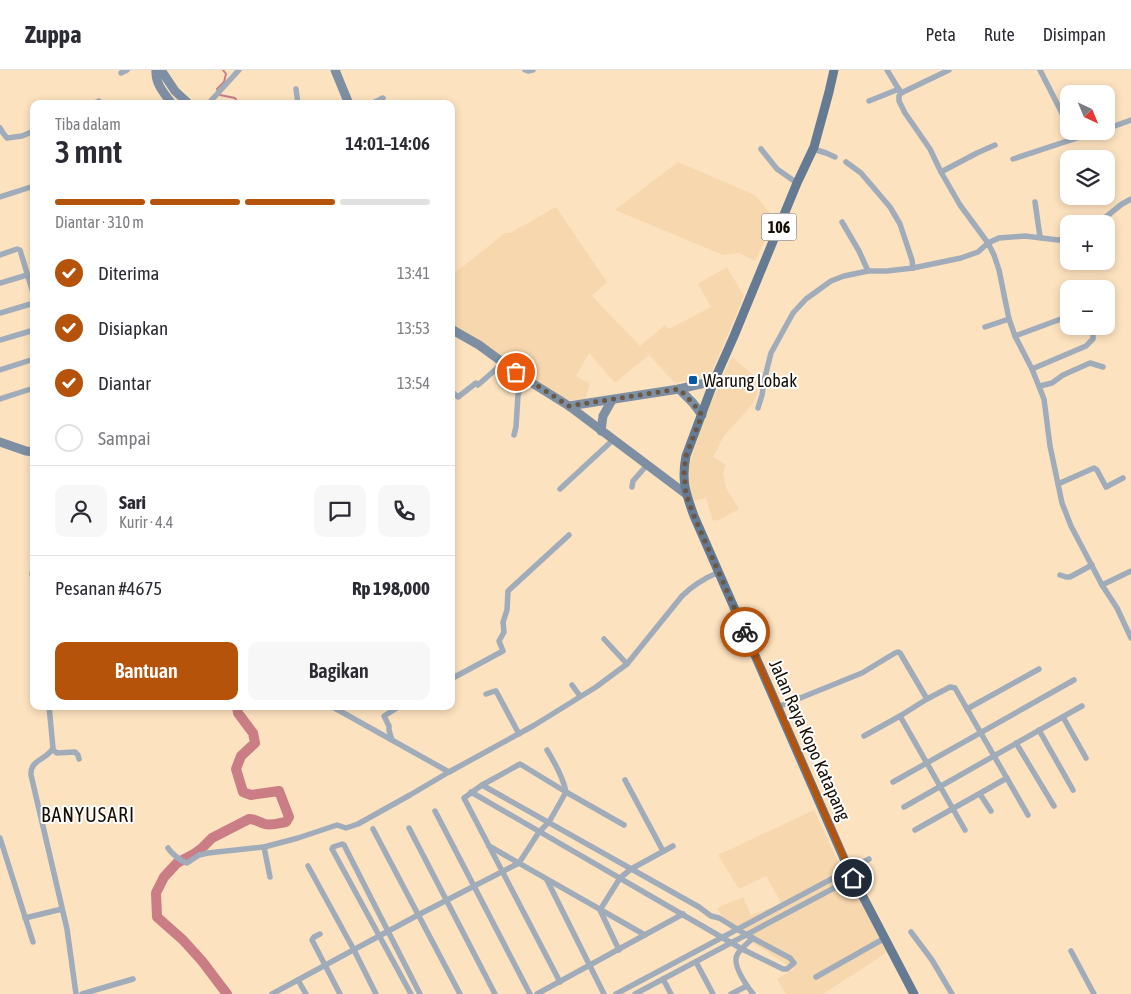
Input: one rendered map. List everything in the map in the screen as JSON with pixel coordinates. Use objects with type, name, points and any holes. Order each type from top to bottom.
[{"type":"main road","name":"106","points":[[686,494],[684,471],[686,456],[714,382],[813,149],[834,70]]},
{"type":"main road","name":"Jalan Raya Kopo Katapang","points":[[686,494],[851,874],[914,994]]},
{"type":"street","points":[[156,70],[158,84],[169,100]]},
{"type":"street","points":[[162,70],[175,91],[185,100]]},
{"type":"street","points":[[211,100],[239,70]]},
{"type":"street","points":[[335,70],[347,100]]},
{"type":"street","points":[[525,70],[533,70]]},
{"type":"street","points":[[887,70],[900,91],[901,106],[930,148],[960,205],[994,255],[1000,270],[1015,336],[1040,386],[1062,502],[1071,526],[1102,585],[1118,608],[1131,638]]},
{"type":"street","points":[[869,102],[949,70]]},
{"type":"street","points":[[1040,70],[1060,109]]},
{"type":"street","points":[[296,88],[298,100]]},
{"type":"street","points":[[379,100],[383,98]]},
{"type":"street","points":[[1115,126],[1131,120]]},
{"type":"street","points":[[0,128],[7,138],[30,133]]},
{"type":"street","points":[[1013,158],[1072,140]]},
{"type":"street","points":[[941,172],[995,145]]},
{"type":"street","points":[[761,149],[778,170],[797,183]]},
{"type":"street","points":[[813,149],[835,158]]},
{"type":"street","points":[[846,162],[861,173],[890,206],[900,224],[912,264]]},
{"type":"street","points":[[0,197],[30,187]]},
{"type":"street","points":[[1108,215],[1131,199]]},
{"type":"street","points":[[1035,202],[1040,235]]},
{"type":"street","points":[[842,222],[859,251],[866,268]]},
{"type":"street","points":[[758,408],[772,353],[793,313],[799,305],[831,281],[866,268],[887,271],[912,264],[969,255],[978,252],[986,241],[999,238],[1040,235],[1060,240]]},
{"type":"street","points":[[0,255],[20,250],[30,284]]},
{"type":"street","points":[[0,283],[27,275]]},
{"type":"street","points":[[0,313],[30,304]]},
{"type":"street","points":[[985,327],[1010,319]]},
{"type":"street","points":[[1015,336],[1060,319]]},
{"type":"street","points":[[0,340],[30,331]]},
{"type":"street","points":[[455,332],[479,345],[524,378],[569,406],[686,494]]},
{"type":"street","points":[[1032,369],[1086,346],[1093,339],[1093,335]]},
{"type":"street","points":[[0,370],[30,360]]},
{"type":"street","points":[[455,394],[458,397],[476,383],[478,386],[504,362]]},
{"type":"street","points":[[1040,386],[1052,383],[1063,374],[1090,363],[1103,367]]},
{"type":"street","points":[[514,435],[518,395],[524,378]]},
{"type":"street","points":[[569,406],[714,382]]},
{"type":"street","points":[[0,399],[30,389]]},
{"type":"street","points":[[679,389],[702,415]]},
{"type":"street","points":[[601,431],[602,416],[612,400]]},
{"type":"street","points":[[560,489],[614,439]]},
{"type":"street","points":[[0,442],[30,451]]},
{"type":"street","points":[[632,486],[633,482],[648,465]]},
{"type":"street","points":[[1058,484],[1094,468],[1106,487],[1123,478]]},
{"type":"street","points":[[672,483],[684,478]]},
{"type":"street","points":[[455,677],[503,651],[499,639],[504,632],[503,622],[507,610],[508,591],[570,535]]},
{"type":"street","points":[[1060,575],[1070,577],[1092,566]]},
{"type":"street","points":[[1102,585],[1131,570]]},
{"type":"street","points":[[168,848],[171,853],[187,863],[199,855],[264,847],[339,824],[344,828],[349,828],[550,717],[596,687],[627,664],[682,596],[695,584],[719,572]]},
{"type":"street","points":[[604,639],[627,664]]},
{"type":"street","points":[[778,707],[862,673],[898,652],[927,699]]},
{"type":"street","points":[[967,709],[1039,669]]},
{"type":"street","points":[[893,782],[1074,680]]},
{"type":"street","points":[[572,685],[580,696]]},
{"type":"street","points":[[864,736],[927,699],[953,687],[1028,815]]},
{"type":"street","points":[[486,694],[495,690],[498,693],[519,734]]},
{"type":"street","points":[[904,807],[1082,706]]},
{"type":"street","points":[[49,710],[53,750]]},
{"type":"street","points":[[338,710],[449,772]]},
{"type":"street","points":[[392,740],[389,726],[384,716],[394,710]]},
{"type":"street","points":[[900,716],[965,830]]},
{"type":"street","points":[[1063,717],[1086,758]]},
{"type":"street","points":[[1039,730],[1073,790]]},
{"type":"street","points":[[1016,743],[1054,806]]},
{"type":"street","points":[[53,750],[57,753],[75,752],[79,759]]},
{"type":"street","points":[[53,750],[33,765],[30,771],[68,935],[76,994]]},
{"type":"street","points":[[272,994],[519,863],[539,832],[549,822],[566,792],[560,774],[547,750]]},
{"type":"street","points":[[560,982],[464,799],[482,785],[520,764],[624,825]]},
{"type":"street","points":[[915,830],[1007,778]]},
{"type":"street","points":[[625,780],[663,851]]},
{"type":"street","points":[[471,792],[742,949],[783,969],[787,969],[794,963],[790,958],[719,918],[710,916],[699,907],[482,785]]},
{"type":"street","points":[[980,794],[990,811]]},
{"type":"street","points":[[435,811],[530,994]]},
{"type":"street","points":[[408,828],[495,994]]},
{"type":"street","points":[[373,830],[460,994]]},
{"type":"street","points":[[0,838],[32,942]]},
{"type":"street","points":[[411,994],[332,849],[333,847],[344,845],[420,994]]},
{"type":"street","points":[[489,846],[645,935]]},
{"type":"street","points":[[600,910],[620,878],[631,869],[672,846]]},
{"type":"street","points":[[264,847],[270,877]]},
{"type":"street","points":[[635,994],[747,935],[851,874],[868,860]]},
{"type":"street","points":[[308,866],[376,994]]},
{"type":"street","points":[[616,994],[722,938],[851,874]]},
{"type":"street","points":[[547,880],[604,994]]},
{"type":"street","points":[[26,918],[62,909]]},
{"type":"street","points":[[600,910],[619,950]]},
{"type":"street","points":[[537,994],[683,914]]},
{"type":"street","points":[[911,932],[932,960],[952,994]]},
{"type":"street","points":[[320,934],[312,940],[340,994]]},
{"type":"street","points":[[753,938],[735,958],[739,970],[753,994]]},
{"type":"street","points":[[816,977],[885,938]]},
{"type":"street","points":[[1071,951],[1094,994]]},
{"type":"street","points":[[696,962],[713,994]]},
{"type":"street","points":[[82,994],[133,979]]},
{"type":"street","points":[[663,979],[671,994]]},
{"type":"street","points":[[298,980],[306,994]]},
{"type":"street","points":[[731,994],[747,986]]},
{"type":"shaded area","points":[[678,162],[755,195],[775,219],[755,261],[739,253],[723,255],[615,210]]},
{"type":"shaded area","points":[[556,207],[607,282],[592,296],[640,346],[665,325],[669,329],[711,307],[698,284],[727,267],[744,296],[710,376],[675,383],[649,355],[615,383],[589,353],[576,376],[590,384],[585,400],[563,400],[455,330],[455,273],[505,233],[510,233]]},
{"type":"shaded area","points":[[732,357],[760,381],[756,398],[724,436],[713,457],[726,465],[723,473],[726,488],[739,509],[717,521],[712,519],[706,498],[692,501],[688,470],[704,418]]},
{"type":"shaded area","points":[[814,810],[840,866],[889,951],[823,994],[786,994],[777,979],[794,969],[730,929],[717,908],[743,897],[751,915],[782,904],[766,876],[739,889],[718,855]]},
{"type":"waterway","points":[[223,70],[226,74],[224,82],[217,89],[220,95],[235,98],[236,100]]},
{"type":"waterway","points":[[227,994],[183,940],[157,917],[156,893],[164,877],[177,863],[194,854],[212,838],[249,819],[270,825],[286,822],[289,817],[279,791],[251,795],[243,792],[236,769],[241,756],[255,743],[253,733],[238,710]]},
{"type":"way so far","points":[[516,372],[569,406],[679,389],[693,403],[702,415],[686,456],[684,471],[686,494],[745,632]]},
{"type":"place","name":"Warung Lobak","points":[[693,380]]},
{"type":"district","name":"BANYUSARI","points":[[88,814]]},
{"type":"route","points":[[745,632],[853,878]]}]
